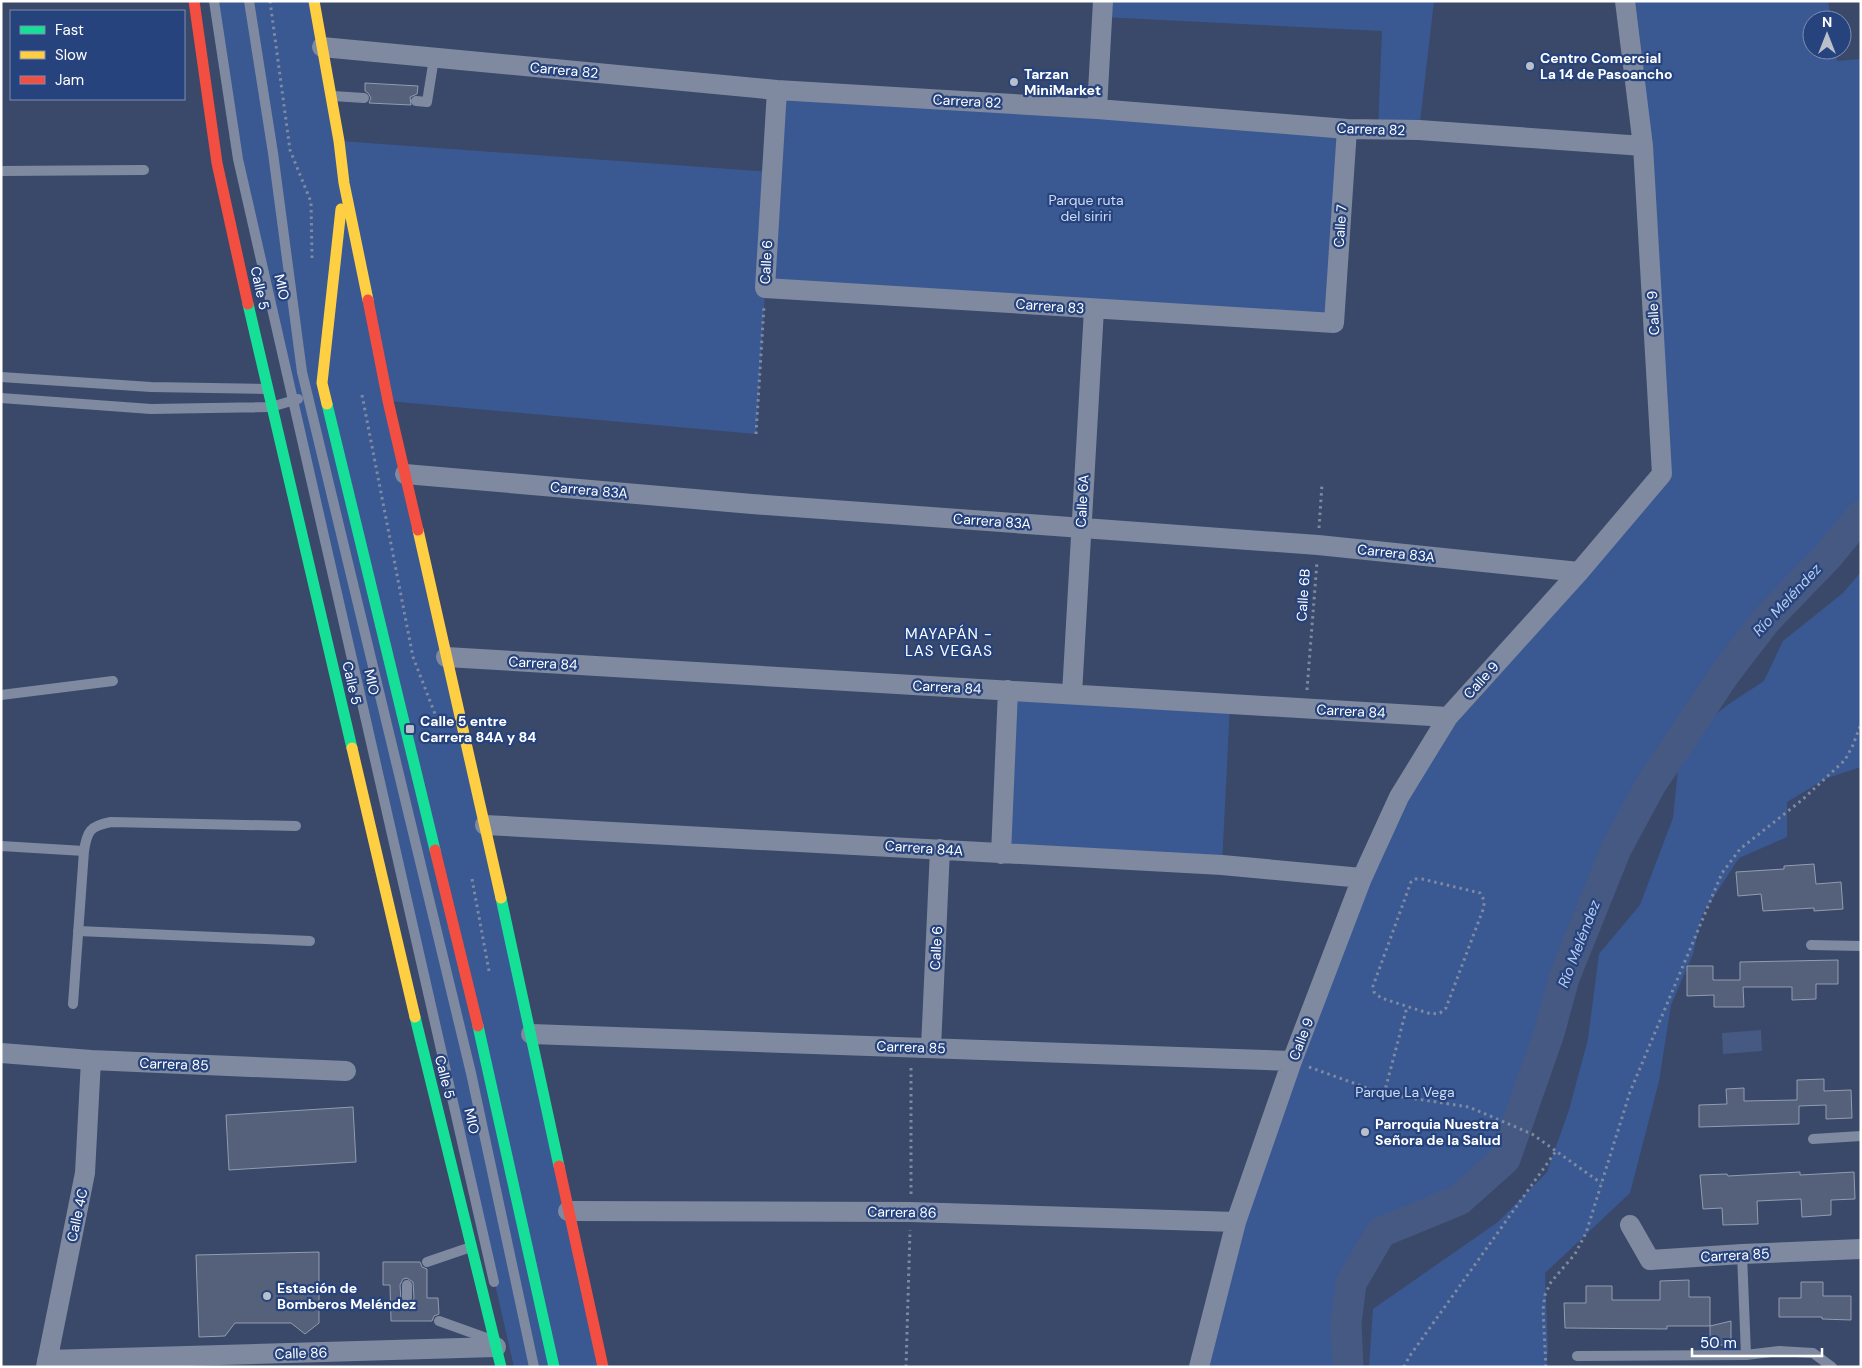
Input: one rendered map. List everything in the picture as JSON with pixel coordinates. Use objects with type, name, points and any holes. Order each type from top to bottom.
[{"type":"main road","name":"Calle 5","points":[[194,1],[217,163],[271,407],[429,1075],[501,1367]]},
{"type":"main road","points":[[314,1],[340,141],[344,183],[388,401],[485,825],[602,1367]]},
{"type":"main road","points":[[344,183],[322,384],[489,1072],[554,1367]]},
{"type":"street","points":[[1097,109],[1103,1]]},
{"type":"street","name":"Calle 9","points":[[1199,1367],[1236,1222],[1292,1061],[1362,878],[1399,797],[1448,717],[1579,572],[1662,474],[1643,146],[1625,1]]},
{"type":"street","name":"Carrera 82","points":[[322,47],[777,90],[1097,109],[1346,128],[1419,130],[1643,146]]},
{"type":"street","name":"Calle 6","points":[[765,288],[777,90]]},
{"type":"street","name":"Calle 7","points":[[1334,323],[1346,128]]},
{"type":"street","name":"Carrera 83","points":[[765,288],[1334,323]]},
{"type":"street","name":"Calle 6A","points":[[1072,694],[1094,309]]},
{"type":"street","name":"Carrera 83A","points":[[405,474],[752,504],[1318,545],[1579,572]]},
{"type":"street","name":"Carrera 84","points":[[446,657],[1448,717]]},
{"type":"street","points":[[1001,854],[1008,690]]},
{"type":"street","name":"Carrera 84A","points":[[485,825],[1222,865],[1362,878]]},
{"type":"street","name":"Calle 6","points":[[931,1048],[940,849]]},
{"type":"street","name":"Carrera 85","points":[[531,1034],[1292,1061]]},
{"type":"street","name":"Carrera 85","points":[[1,1053],[90,1060],[346,1071]]},
{"type":"street","name":"Calle 4C","points":[[46,1364],[85,1173],[90,1060]]},
{"type":"street","name":"Carrera 86","points":[[568,1211],[910,1212],[1236,1222]]},
{"type":"street","name":"Carrera 85","points":[[1630,1225],[1650,1260],[1861,1249]]},
{"type":"street","name":"Calle 86","points":[[46,1364],[495,1344]]},
{"type":"lane","name":"MIO","points":[[214,1],[238,159],[497,1297]]},
{"type":"lane","name":"MIO","points":[[249,1],[273,153],[302,372],[471,1073],[534,1367]]},
{"type":"lane","points":[[416,101],[427,102],[434,58]]},
{"type":"lane","points":[[332,96],[364,98]]},
{"type":"lane","points":[[1,171],[144,170]]},
{"type":"lane","points":[[1,377],[152,388],[268,389]]},
{"type":"lane","points":[[1,398],[152,409],[271,407],[294,401],[322,384]]},
{"type":"lane","points":[[1,695],[113,680]]},
{"type":"lane","points":[[73,1004],[86,834],[96,825],[111,822],[296,826]]},
{"type":"lane","points":[[1,846],[84,851]]},
{"type":"lane","points":[[78,931],[310,941]]},
{"type":"lane","points":[[1811,945],[1861,946]]},
{"type":"lane","points":[[1813,1139],[1861,1136]]},
{"type":"lane","points":[[427,1262],[472,1247]]},
{"type":"lane","points":[[1742,1254],[1746,1356]]},
{"type":"lane","points":[[407,1285],[407,1298]]},
{"type":"lane","points":[[439,1320],[495,1344]]},
{"type":"lane","points":[[1577,1356],[1746,1356],[1778,1352],[1813,1353],[1832,1367]]},
{"type":"path","points":[[270,1],[290,150],[311,202],[312,260]]},
{"type":"path","name":"Calle 6","points":[[756,434],[765,288]]},
{"type":"path","points":[[363,403],[414,657],[437,719]]},
{"type":"path","name":"Calle 6B","points":[[1306,708],[1322,484]]},
{"type":"path","points":[[1546,1367],[1543,1310],[1545,1296],[1551,1282],[1575,1254],[1586,1233],[1630,1092],[1722,873],[1740,849],[1802,800],[1845,760],[1853,746],[1861,724]]},
{"type":"path","points":[[471,872],[491,980]]},
{"type":"path","points":[[1422,878],[1480,893],[1484,900],[1484,906],[1446,1008],[1440,1013],[1431,1014],[1408,1007],[1381,998],[1374,992],[1373,986],[1411,882],[1422,878]]},
{"type":"path","points":[[1384,1094],[1408,1007]]},
{"type":"path","points":[[1292,1061],[1384,1094],[1469,1108],[1500,1120],[1532,1134],[1602,1183]]},
{"type":"path","points":[[1404,1367],[1409,1357],[1556,1151]]},
{"type":"green space","name":"Parque ruta del siriri","points":[[214,1],[314,1],[340,141],[771,172],[777,90],[1347,129],[1334,323],[765,292],[756,434],[388,401],[603,1367],[514,1367],[238,159]]},
{"type":"green space","points":[[1103,1],[1434,1],[1419,130],[1378,131],[1382,31],[1102,17]]},
{"type":"green space","name":"Parque La Vega","points":[[1625,1],[1828,1],[1829,10],[1802,10],[1802,60],[1837,61],[1861,59],[1861,516],[1827,557],[1766,620],[1726,672],[1651,784],[1616,849],[1564,978],[1549,1033],[1505,1159],[1459,1200],[1381,1232],[1351,1283],[1346,1323],[1348,1367],[1199,1367],[1236,1222],[1362,878],[1448,717],[1662,474]]},
{"type":"green space","points":[[1861,572],[1861,767],[1827,778],[1787,802],[1787,837],[1739,858],[1702,915],[1693,954],[1671,1005],[1659,1081],[1630,1193],[1545,1273],[1548,1350],[1546,1367],[1369,1367],[1373,1309],[1498,1222],[1547,1172],[1569,1110],[1588,1039],[1599,954],[1640,905],[1673,818],[1681,741],[1729,704],[1764,681],[1783,641],[1843,593]]},
{"type":"green space","points":[[1008,690],[1230,704],[1222,865],[1001,854]]},
{"type":"shaded area","points":[[1761,1030],[1762,1051],[1723,1054],[1722,1033]]},
{"type":"building","points":[[365,83],[418,86],[417,94],[410,97],[411,105],[369,103],[371,98],[365,91]]},
{"type":"building","points":[[1814,864],[1816,884],[1841,882],[1843,909],[1814,911],[1814,908],[1763,911],[1761,894],[1738,896],[1736,872],[1784,869],[1784,866]]},
{"type":"building","points":[[1838,960],[1838,984],[1816,984],[1816,999],[1792,1000],[1792,987],[1743,987],[1744,1007],[1714,1007],[1714,995],[1687,996],[1687,966],[1713,966],[1713,980],[1740,980],[1740,962]]},
{"type":"building","points":[[1824,1079],[1824,1091],[1851,1090],[1852,1118],[1826,1119],[1826,1105],[1799,1106],[1799,1124],[1699,1127],[1699,1105],[1727,1104],[1726,1089],[1744,1088],[1744,1101],[1797,1100],[1797,1080]]},
{"type":"building","points":[[353,1107],[356,1162],[229,1170],[226,1115]]},
{"type":"building","points":[[1800,1172],[1800,1175],[1854,1172],[1855,1199],[1831,1200],[1831,1215],[1802,1217],[1801,1199],[1757,1201],[1758,1224],[1723,1225],[1722,1208],[1703,1209],[1700,1175],[1727,1174],[1728,1176]]},
{"type":"building","points":[[319,1252],[319,1323],[305,1334],[291,1323],[235,1323],[225,1336],[199,1337],[196,1255]]},
{"type":"building","points":[[383,1262],[420,1262],[422,1267],[427,1269],[427,1298],[438,1298],[439,1314],[434,1316],[432,1321],[391,1321],[390,1285],[383,1285]],"holes":[[[407,1278],[413,1282],[414,1298],[411,1304],[407,1305],[401,1301],[400,1285],[403,1279]]]},
{"type":"building","points":[[1689,1280],[1689,1297],[1710,1297],[1710,1326],[1667,1326],[1667,1329],[1565,1328],[1564,1303],[1586,1303],[1586,1286],[1612,1286],[1612,1300],[1660,1300],[1660,1281]]},
{"type":"building","points":[[1801,1282],[1823,1282],[1823,1296],[1851,1296],[1851,1320],[1822,1319],[1822,1317],[1779,1317],[1779,1298],[1801,1298]]},
{"type":"building","points":[[1731,1321],[1731,1345],[1710,1345],[1710,1326]]},
{"type":"waterway","name":"Río Meléndez","points":[[1348,1367],[1346,1323],[1351,1283],[1381,1232],[1459,1200],[1505,1159],[1549,1033],[1564,978],[1616,849],[1651,784],[1726,672],[1766,620],[1827,557],[1861,516]]},
{"type":"traffic: fast","points":[[248,304],[352,748]]},
{"type":"traffic: fast","points":[[327,404],[435,850]]},
{"type":"traffic: fast","points":[[501,898],[559,1166]]},
{"type":"traffic: fast","points":[[415,1017],[501,1367]]},
{"type":"traffic: fast","points":[[478,1026],[554,1367]]},
{"type":"traffic: slow","points":[[314,1],[339,141],[344,183],[368,300]]},
{"type":"traffic: slow","points":[[327,404],[322,383],[341,209]]},
{"type":"traffic: slow","points":[[418,530],[501,898]]},
{"type":"traffic: slow","points":[[352,748],[415,1017]]},
{"type":"traffic: jam","points":[[194,1],[217,163],[248,304]]},
{"type":"traffic: jam","points":[[368,300],[388,401],[418,530]]},
{"type":"traffic: jam","points":[[435,850],[478,1026]]},
{"type":"traffic: jam","points":[[559,1166],[603,1367]]},
{"type":"place","name":"Centro Comercial La 14 de Pasoancho","points":[[1530,66]]},
{"type":"place","name":"Tarzan MiniMarket","points":[[1014,82]]},
{"type":"place","name":"Calle 5 entre Carrera 84A y 84","points":[[410,729]]},
{"type":"place","name":"Parroquia Nuestra Señora de la Salud","points":[[1365,1132]]},
{"type":"place","name":"Estación de Bomberos Meléndez","points":[[267,1296]]},
{"type":"district","name":"MAYAPÁN - LAS VEGAS","points":[[949,642]]}]
